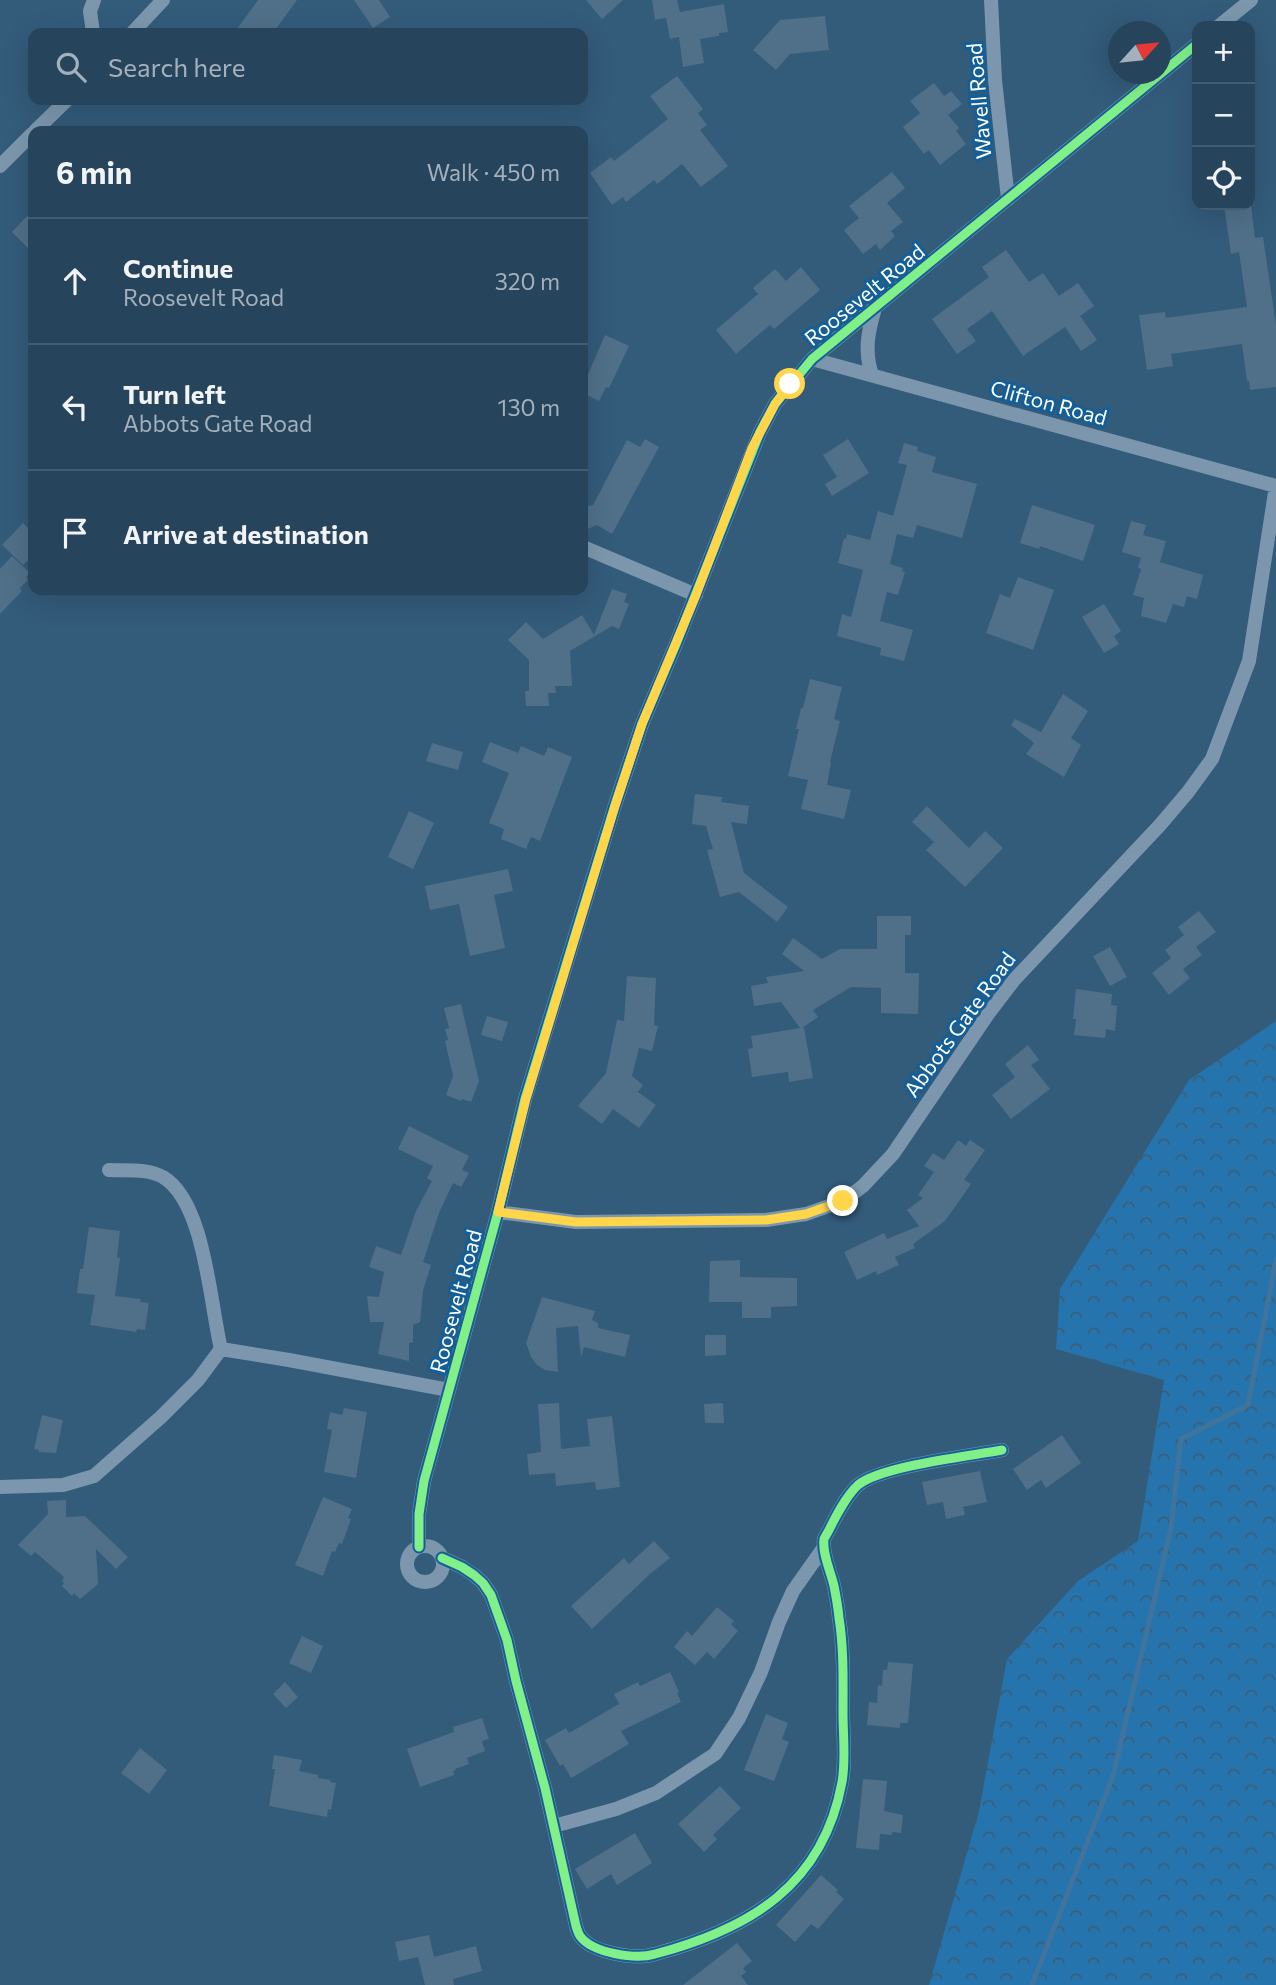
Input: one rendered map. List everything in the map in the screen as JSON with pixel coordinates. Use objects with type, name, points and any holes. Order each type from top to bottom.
[{"type":"street","points":[[92,28],[90,11],[94,0]]},
{"type":"street","name":"Wavell Road","points":[[991,0],[995,80],[1007,199]]},
{"type":"street","points":[[1225,21],[1251,0]]},
{"type":"street","points":[[136,28],[154,3]]},
{"type":"street","name":"Roosevelt Road","points":[[419,1547],[419,1514],[424,1481],[526,1099],[615,806],[642,724],[760,432],[775,404],[812,359],[1192,48]]},
{"type":"street","points":[[40,126],[62,105]]},
{"type":"street","points":[[0,166],[28,138]]},
{"type":"street","points":[[872,375],[866,353],[868,331],[875,308]]},
{"type":"street","name":"Clifton Road","points":[[812,359],[1276,486]]},
{"type":"street","name":"Abbots Gate Road","points":[[498,1212],[576,1222],[766,1220],[806,1214],[843,1201],[863,1186],[893,1154],[1014,979],[1160,825],[1188,793],[1212,758],[1249,661],[1276,486]]},
{"type":"street","points":[[588,549],[696,595]]},
{"type":"street","points":[[0,1488],[63,1485],[94,1476],[198,1380],[221,1349],[197,1231],[186,1202],[165,1178],[143,1171],[109,1170]]},
{"type":"street","points":[[221,1349],[449,1390]]},
{"type":"street","points":[[442,1558],[474,1575],[491,1595],[507,1640],[580,1936],[602,1950],[650,1956],[688,1945],[734,1926],[763,1909],[791,1886],[807,1867],[822,1839],[842,1781],[843,1712],[840,1623],[824,1539],[846,1501],[858,1485],[886,1473],[1002,1450]]},
{"type":"street","points":[[554,1826],[616,1809],[656,1793],[715,1754],[723,1745],[761,1672],[793,1591],[824,1546]]},
{"type":"street","points":[[419,1547],[433,1548],[442,1558],[443,1566],[437,1578],[431,1582],[417,1581],[408,1570],[407,1563],[413,1550],[419,1547]]},
{"type":"green space","points":[[1276,1021],[1276,1985],[929,1985],[979,1811],[1007,1659],[1078,1581],[1138,1541],[1164,1380],[1056,1349],[1060,1289],[1189,1080]]},
{"type":"building","points":[[258,0],[297,0],[277,28],[238,28]]},
{"type":"building","points":[[354,0],[379,0],[390,17],[373,28]]},
{"type":"building","points":[[586,0],[623,0],[602,19]]},
{"type":"building","points":[[652,0],[677,0],[680,12],[724,4],[728,32],[700,39],[704,63],[683,67],[679,37],[670,39],[666,18],[655,20]]},
{"type":"building","points":[[825,16],[829,50],[790,54],[776,70],[753,50],[780,20]]},
{"type":"building","points":[[677,76],[703,109],[698,113],[707,125],[700,130],[728,166],[701,187],[682,164],[657,184],[654,180],[626,202],[623,197],[612,205],[590,173],[611,157],[614,161],[668,119],[650,96]]},
{"type":"building","points":[[934,83],[944,96],[951,91],[962,104],[948,115],[959,128],[956,131],[966,144],[940,165],[929,150],[924,154],[903,127],[920,113],[910,101]]},
{"type":"building","points":[[892,172],[905,188],[887,203],[903,222],[891,231],[895,236],[880,250],[876,244],[863,254],[844,230],[859,218],[849,206]]},
{"type":"building","points":[[1225,210],[1252,210],[1255,238],[1263,237],[1276,325],[1276,387],[1250,390],[1242,344],[1171,354],[1173,366],[1147,370],[1139,315],[1165,312],[1166,318],[1247,307],[1239,252],[1231,254]]},
{"type":"building","points":[[28,215],[28,248],[12,232]]},
{"type":"building","points":[[1006,250],[1029,282],[1043,273],[1059,296],[1078,283],[1094,306],[1080,316],[1097,340],[1081,351],[1065,327],[1023,356],[992,311],[967,329],[976,341],[957,354],[932,319],[989,277],[982,267]]},
{"type":"building","points":[[801,267],[820,290],[774,329],[770,325],[736,354],[716,330],[758,294],[753,288],[775,269],[786,281]]},
{"type":"building","points":[[605,335],[629,346],[609,388],[606,387],[599,401],[588,396],[588,374]]},
{"type":"building","points":[[645,439],[659,447],[612,534],[597,525],[588,529],[588,506],[593,505],[627,440],[640,447]]},
{"type":"building","points":[[848,439],[869,473],[832,496],[825,484],[837,477],[823,455]]},
{"type":"building","points":[[904,443],[918,447],[917,451],[936,457],[932,472],[977,484],[962,538],[917,525],[913,538],[897,534],[890,564],[903,568],[902,571],[905,572],[898,595],[887,592],[880,621],[913,630],[904,661],[880,655],[881,648],[837,636],[842,614],[851,617],[863,570],[838,563],[844,538],[846,539],[847,534],[870,540],[878,511],[893,516],[907,465],[898,463]]},
{"type":"building","points":[[1032,505],[1095,525],[1083,561],[1040,546],[1039,549],[1020,543]]},
{"type":"building","points":[[1131,521],[1146,525],[1143,535],[1166,541],[1160,562],[1203,575],[1197,599],[1187,596],[1184,607],[1173,604],[1166,623],[1141,616],[1144,598],[1133,595],[1141,569],[1138,568],[1141,558],[1122,552]]},
{"type":"building","points":[[23,523],[28,528],[28,560],[23,565],[2,545]]},
{"type":"building","points":[[12,556],[28,571],[28,580],[20,588],[22,591],[0,614],[0,569]]},
{"type":"building","points":[[1018,577],[1054,590],[1033,650],[986,633],[1000,594],[1010,598]]},
{"type":"building","points":[[612,589],[627,594],[624,602],[629,604],[619,629],[612,626],[570,651],[572,686],[555,686],[556,693],[548,693],[549,706],[526,706],[529,660],[508,640],[526,622],[543,639],[582,615],[594,635]]},
{"type":"building","points":[[1104,604],[1121,631],[1114,636],[1119,644],[1104,653],[1082,617]]},
{"type":"building","points":[[810,679],[842,687],[834,719],[840,721],[827,785],[851,790],[844,819],[801,809],[808,780],[788,776],[799,729],[796,729]]},
{"type":"building","points":[[1063,694],[1088,711],[1071,738],[1081,745],[1064,777],[1026,754],[1034,743],[1011,725],[1015,719],[1041,732]]},
{"type":"building","points":[[490,742],[518,753],[521,746],[544,756],[548,747],[572,757],[540,841],[531,837],[526,849],[501,839],[504,829],[489,823],[509,773],[482,762]]},
{"type":"building","points":[[432,743],[463,752],[458,770],[426,761]]},
{"type":"building","points":[[695,794],[722,797],[721,802],[749,806],[747,824],[731,822],[744,873],[788,907],[777,922],[739,892],[720,897],[707,850],[713,849],[706,826],[692,824]]},
{"type":"building","points":[[927,806],[969,848],[985,831],[1003,848],[965,887],[926,850],[934,842],[912,822]]},
{"type":"building","points":[[409,811],[434,823],[413,869],[388,857]]},
{"type":"building","points":[[508,869],[513,891],[494,895],[505,948],[470,956],[459,904],[430,910],[425,886]]},
{"type":"building","points":[[1199,911],[1216,932],[1196,947],[1202,955],[1183,969],[1190,978],[1169,995],[1152,973],[1171,958],[1165,950],[1184,935],[1178,927]]},
{"type":"building","points":[[877,916],[911,916],[911,935],[905,935],[905,973],[919,973],[918,1014],[881,1013],[881,988],[851,987],[813,1010],[818,1017],[802,1028],[813,1078],[789,1082],[788,1072],[752,1077],[748,1049],[753,1048],[751,1036],[800,1028],[781,1002],[754,1006],[751,986],[768,983],[766,977],[804,971],[782,954],[793,938],[822,959],[840,949],[877,949]]},
{"type":"building","points":[[1110,947],[1127,977],[1110,986],[1093,956]]},
{"type":"building","points":[[627,976],[656,978],[654,1025],[658,1026],[652,1051],[639,1048],[632,1076],[643,1085],[638,1092],[656,1105],[639,1128],[613,1109],[602,1124],[578,1106],[606,1073],[617,1020],[624,1021]]},
{"type":"building","points":[[1076,989],[1112,994],[1111,1005],[1117,1006],[1115,1031],[1106,1029],[1105,1038],[1074,1035]]},
{"type":"building","points":[[461,1004],[479,1081],[471,1102],[446,1095],[453,1076],[445,1041],[448,1040],[445,1029],[449,1028],[444,1008]]},
{"type":"building","points":[[487,1016],[508,1022],[502,1041],[481,1035]]},
{"type":"building","points":[[1028,1045],[1039,1060],[1031,1065],[1050,1089],[1011,1119],[992,1095],[1015,1077],[1005,1064]]},
{"type":"building","points":[[409,1126],[469,1156],[462,1170],[469,1173],[461,1187],[453,1183],[439,1213],[423,1262],[431,1265],[423,1291],[420,1322],[413,1325],[409,1361],[378,1354],[384,1322],[370,1322],[367,1296],[379,1297],[384,1272],[369,1267],[376,1246],[401,1255],[416,1211],[432,1181],[427,1178],[433,1166],[398,1149]]},
{"type":"building","points":[[958,1140],[966,1146],[970,1140],[985,1150],[964,1180],[971,1184],[945,1221],[913,1244],[915,1248],[895,1257],[899,1265],[857,1280],[844,1252],[884,1233],[887,1239],[919,1226],[907,1210],[923,1198],[918,1195],[934,1172],[924,1166],[933,1153],[944,1160]]},
{"type":"building","points":[[89,1227],[120,1231],[115,1296],[141,1299],[140,1302],[149,1303],[145,1330],[137,1329],[136,1332],[90,1325],[95,1295],[77,1293]]},
{"type":"building","points":[[740,1260],[740,1277],[797,1278],[797,1306],[771,1307],[771,1318],[742,1318],[742,1302],[709,1302],[710,1261]]},
{"type":"building","points":[[542,1297],[595,1311],[592,1320],[598,1323],[598,1328],[630,1335],[625,1357],[584,1347],[581,1357],[578,1326],[556,1328],[558,1372],[545,1370],[537,1365],[526,1343]]},
{"type":"building","points":[[705,1335],[726,1335],[726,1355],[705,1356]]},
{"type":"building","points":[[559,1403],[561,1449],[590,1446],[587,1419],[612,1416],[620,1487],[596,1490],[595,1482],[556,1486],[555,1473],[529,1475],[527,1454],[541,1452],[538,1404]]},
{"type":"building","points":[[723,1403],[724,1423],[705,1423],[704,1404]]},
{"type":"building","points":[[344,1408],[367,1412],[356,1478],[324,1472],[332,1430],[327,1429],[330,1412],[342,1415]]},
{"type":"building","points":[[42,1415],[63,1420],[56,1453],[34,1449]]},
{"type":"building","points":[[1062,1435],[1081,1463],[1046,1488],[1041,1480],[1027,1490],[1013,1469]]},
{"type":"building","points":[[980,1471],[987,1502],[963,1507],[965,1515],[946,1519],[943,1502],[927,1505],[922,1482]]},
{"type":"building","points":[[323,1497],[352,1509],[342,1544],[339,1543],[335,1552],[332,1551],[323,1576],[295,1565]]},
{"type":"building","points":[[66,1500],[66,1517],[85,1516],[128,1557],[116,1569],[96,1549],[98,1584],[80,1599],[74,1593],[72,1596],[62,1586],[64,1577],[35,1552],[31,1556],[18,1545],[48,1514],[47,1501]]},
{"type":"building","points":[[654,1541],[670,1558],[592,1629],[571,1606],[624,1558],[629,1564]]},
{"type":"building","points":[[717,1607],[734,1621],[731,1624],[738,1631],[714,1659],[707,1652],[695,1665],[674,1647],[687,1631],[692,1636]]},
{"type":"building","points":[[302,1636],[323,1646],[311,1673],[289,1663]]},
{"type":"building","points":[[888,1662],[913,1664],[908,1723],[900,1723],[900,1728],[867,1725],[869,1702],[877,1703],[878,1685],[882,1686],[883,1670],[887,1670]]},
{"type":"building","points":[[670,1672],[681,1702],[621,1731],[629,1744],[571,1778],[563,1764],[560,1766],[545,1740],[566,1728],[569,1733],[619,1704],[614,1694],[638,1682],[640,1686]]},
{"type":"building","points":[[285,1682],[298,1697],[286,1708],[273,1694]]},
{"type":"building","points":[[766,1714],[788,1723],[782,1739],[789,1742],[774,1781],[744,1770]]},
{"type":"building","points":[[482,1718],[489,1739],[482,1741],[485,1751],[467,1758],[469,1764],[455,1769],[454,1775],[420,1787],[407,1749],[454,1732],[453,1727]]},
{"type":"building","points":[[140,1748],[167,1770],[149,1794],[121,1773]]},
{"type":"building","points":[[274,1755],[302,1760],[299,1771],[336,1783],[327,1817],[269,1806],[275,1769],[272,1769]]},
{"type":"building","points":[[863,1779],[887,1781],[884,1811],[903,1815],[901,1833],[880,1834],[879,1850],[856,1848]]},
{"type":"building","points":[[720,1786],[741,1808],[713,1835],[717,1839],[704,1852],[678,1824]]},
{"type":"building","points":[[635,1833],[652,1863],[617,1885],[611,1874],[587,1889],[575,1869]]},
{"type":"building","points":[[821,1875],[844,1899],[818,1929],[811,1924],[795,1942],[776,1925]]},
{"type":"building","points":[[429,1935],[434,1957],[476,1946],[482,1971],[453,1979],[454,1985],[425,1985],[418,1957],[399,1961],[395,1942]]},
{"type":"building","points":[[737,1943],[752,1961],[743,1968],[746,1972],[741,1976],[748,1985],[683,1985]]},
{"type":"waterway","points":[[1032,1985],[1113,1776],[1171,1528],[1181,1439],[1248,1405],[1276,1260]]},
{"type":"cycle path","points":[[419,1547],[419,1514],[424,1481],[498,1212],[525,1099],[642,724],[760,432],[775,404],[812,359],[1192,48]]},
{"type":"cycle path","points":[[442,1558],[474,1575],[491,1595],[507,1640],[579,1935],[586,1942],[604,1951],[647,1956],[721,1931],[777,1898],[799,1876],[818,1849],[832,1818],[844,1765],[843,1666],[837,1602],[825,1557],[824,1539],[845,1500],[858,1485],[886,1472],[1002,1450]]},
{"type":"route","points":[[790,384],[775,404],[752,448],[696,595],[642,724],[526,1099],[498,1212],[576,1222],[766,1220],[806,1214],[843,1201]]}]
